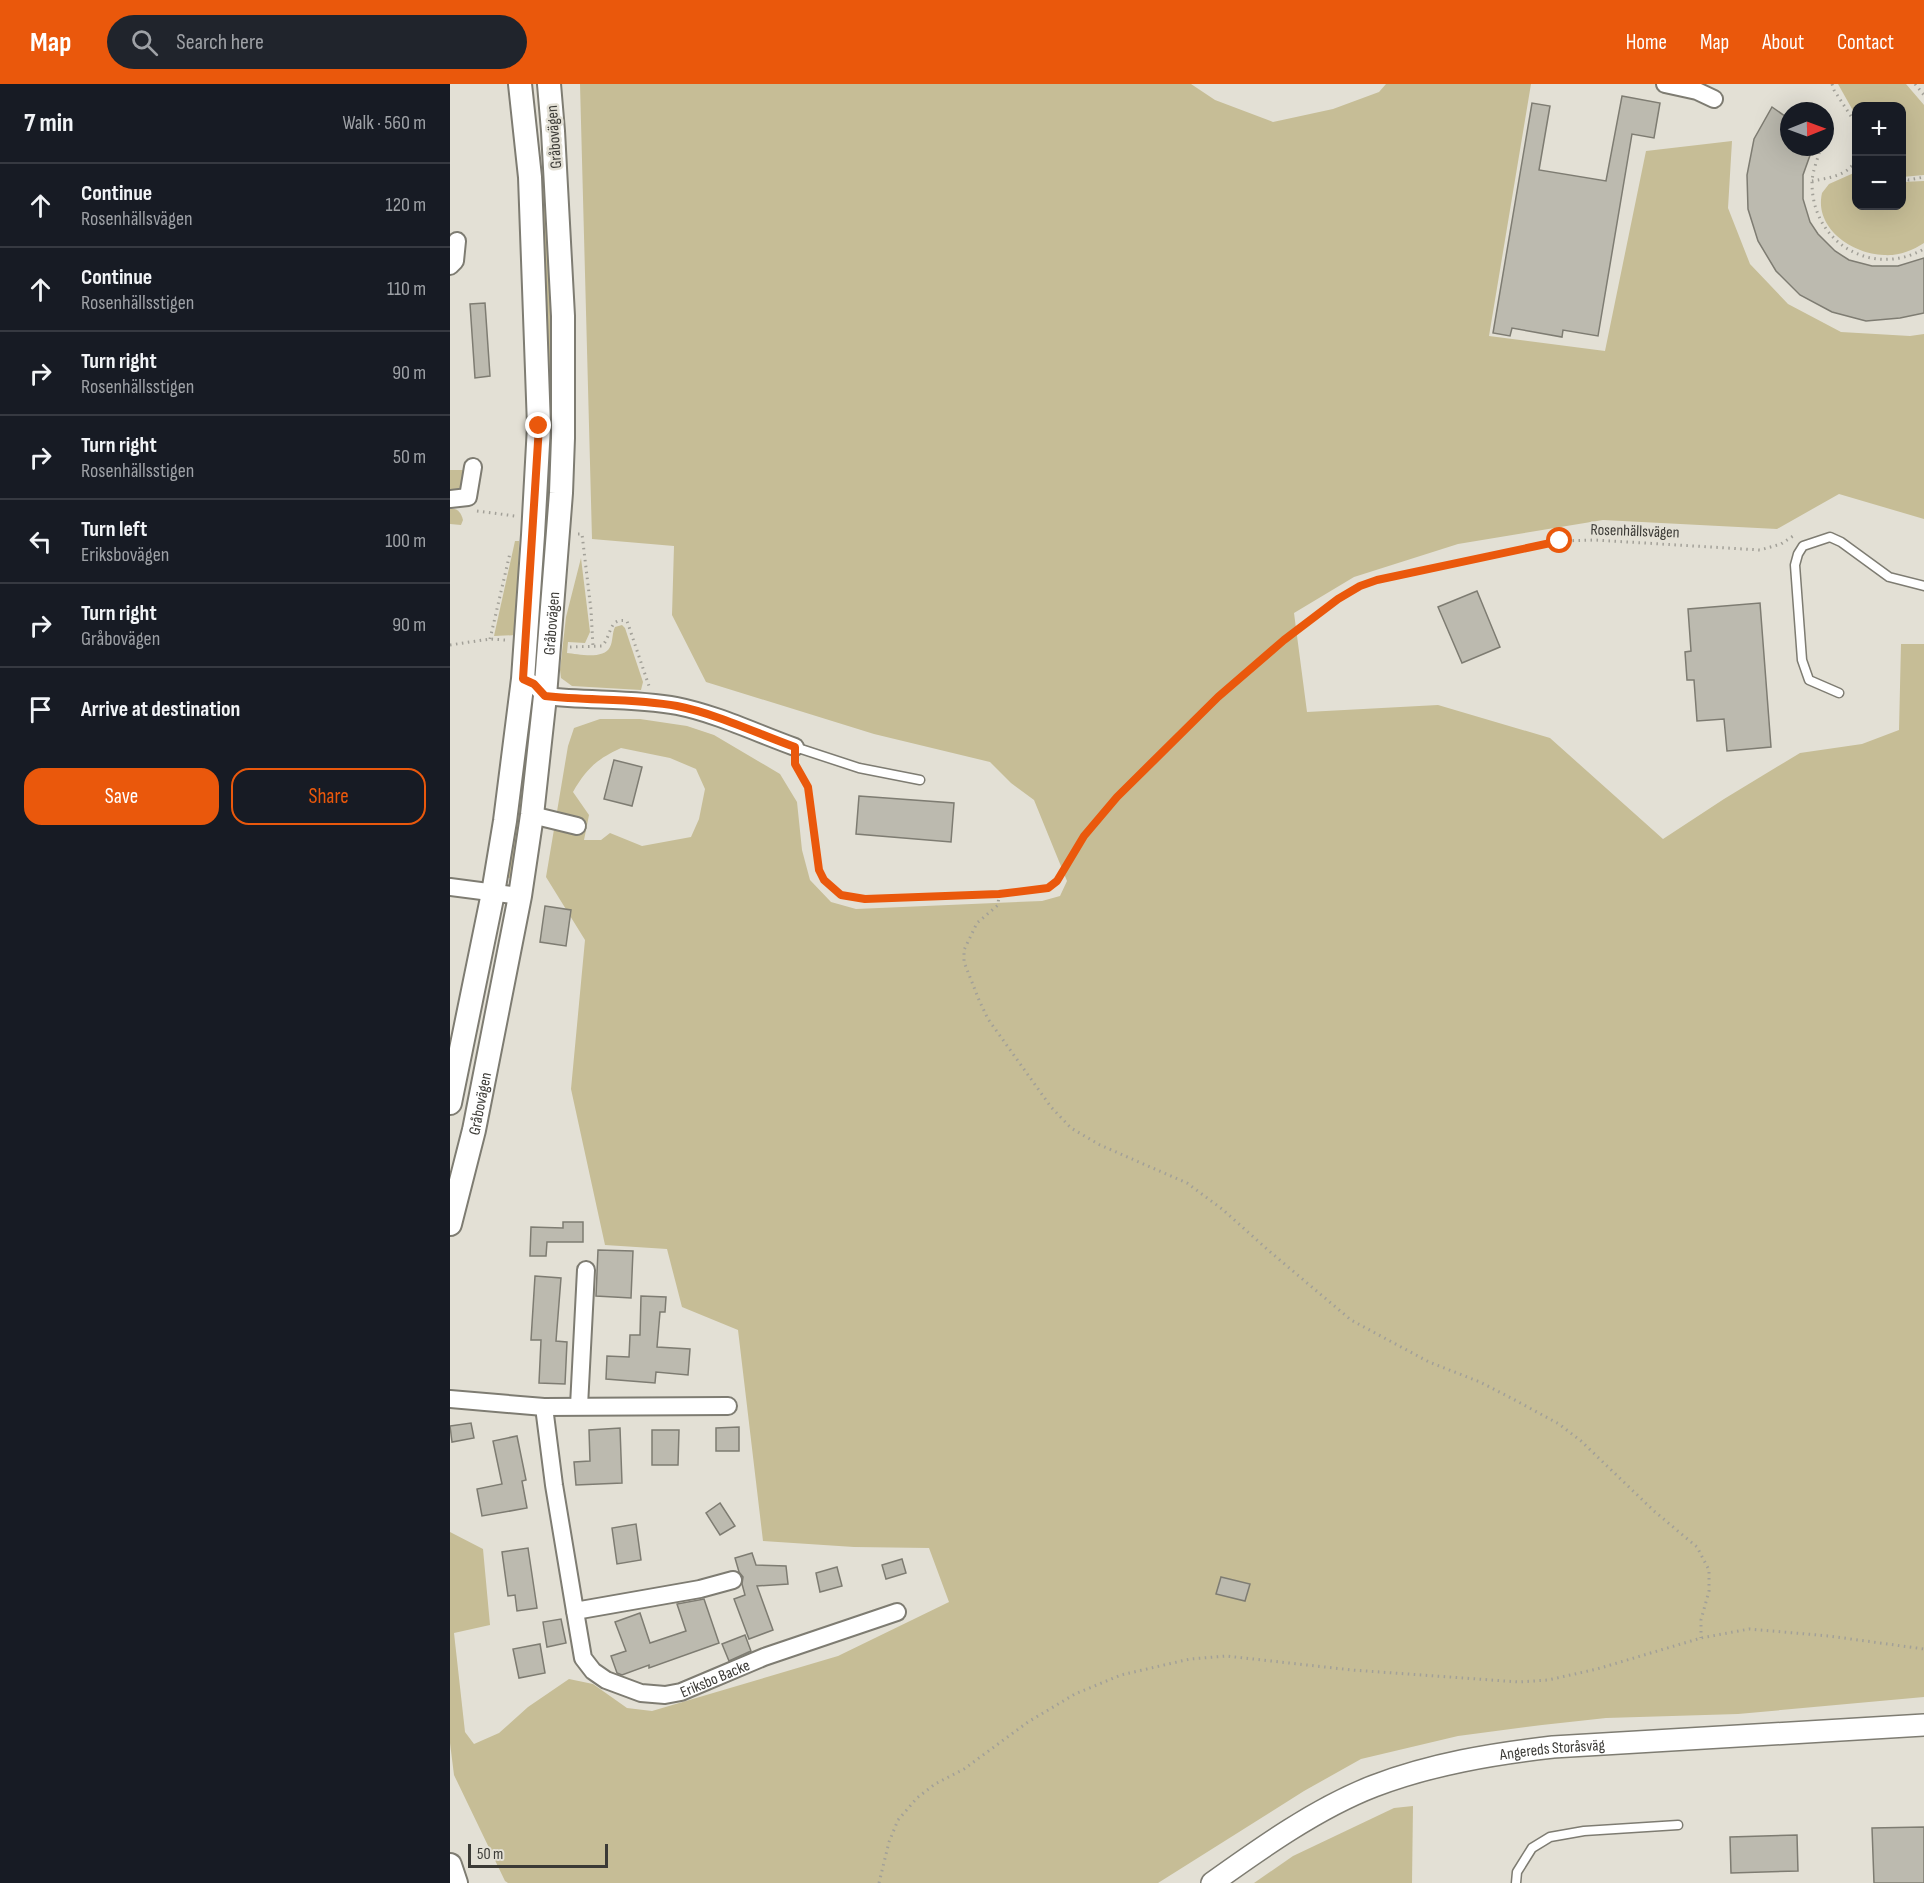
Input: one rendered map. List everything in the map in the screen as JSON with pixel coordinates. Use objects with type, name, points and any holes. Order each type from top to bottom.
[{"type":"main road","name":"Gråbovägen","points":[[450,1103],[493,893],[505,821],[523,679],[539,426],[530,177],[520,84]]},
{"type":"main road","name":"Gråbovägen","points":[[450,1224],[474,1130],[520,896],[532,815],[545,696],[561,493],[563,438],[563,304],[554,131],[549,84]]},
{"type":"main road","points":[[450,1865],[456,1883]]},
{"type":"street","points":[[1665,84],[1697,91],[1714,99]]},
{"type":"street","points":[[450,266],[455,261],[457,241]]},
{"type":"street","points":[[450,499],[468,497],[473,467]]},
{"type":"street","points":[[523,679],[534,684],[545,696],[679,706],[795,747]]},
{"type":"street","points":[[532,815],[577,826]]},
{"type":"street","points":[[450,887],[520,896]]},
{"type":"street","points":[[579,1406],[586,1270]]},
{"type":"street","points":[[450,1400],[544,1407],[728,1406]]},
{"type":"street","name":"Eriksbo Backe","points":[[544,1407],[554,1485],[583,1658],[593,1671],[621,1686],[641,1693],[658,1695],[681,1692],[764,1657],[897,1612]]},
{"type":"street","points":[[575,1611],[700,1589],[733,1580]]},
{"type":"street","name":"Angereds Storåsväg","points":[[1212,1883],[1301,1824],[1372,1786],[1458,1761],[1553,1747],[1924,1725]]},
{"type":"lane","points":[[1839,693],[1809,680],[1802,660],[1795,565],[1803,546],[1830,537],[1841,542],[1889,577],[1924,586]]},
{"type":"lane","points":[[795,747],[859,768],[920,780]]},
{"type":"lane","points":[[1516,1883],[1517,1872],[1532,1848],[1550,1837],[1584,1831],[1678,1825]]},
{"type":"path","points":[[1832,84],[1852,117]]},
{"type":"path","points":[[1915,84],[1924,95]]},
{"type":"path","points":[[1819,156],[1812,181],[1814,201],[1819,218],[1841,245],[1857,254],[1883,260],[1902,258],[1924,249]]},
{"type":"path","points":[[1812,181],[1835,177],[1852,168]]},
{"type":"path","points":[[1906,179],[1924,177]]},
{"type":"path","points":[[493,514],[505,515]]},
{"type":"path","name":"Rosenhällsvägen","points":[[795,747],[795,764],[808,787],[819,870],[824,880],[841,895],[865,899],[999,894],[1048,888],[1057,881],[1084,836],[1117,797],[1252,667],[1338,599],[1360,586],[1416,570],[1560,541],[1595,540],[1760,550],[1781,544],[1801,533]]},
{"type":"path","points":[[578,534],[582,534],[593,647]]},
{"type":"path","points":[[490,639],[512,545]]},
{"type":"path","points":[[570,647],[602,646],[607,641],[610,628],[614,623],[627,621],[648,679],[652,703]]},
{"type":"path","points":[[450,645],[490,639],[510,641]]},
{"type":"path","points":[[999,894],[998,904],[977,923],[969,938],[964,950],[964,962],[988,1019],[1051,1107],[1071,1128],[1100,1145],[1187,1183],[1222,1209],[1268,1251],[1351,1320],[1429,1362],[1513,1398],[1559,1424],[1581,1441],[1654,1511],[1697,1547],[1709,1570],[1709,1591],[1701,1620],[1701,1638]]},
{"type":"path","points":[[879,1883],[889,1842],[898,1820],[917,1798],[935,1784],[964,1769],[1028,1722],[1075,1694],[1121,1675],[1190,1659],[1226,1656],[1352,1670],[1519,1682],[1548,1680],[1597,1669],[1701,1638],[1749,1629],[1829,1636],[1924,1649]]},
{"type":"shaded area","points":[[580,84],[1191,84],[1215,100],[1273,122],[1333,109],[1379,92],[1386,84],[1531,84],[1489,336],[1605,351],[1646,151],[1732,141],[1728,208],[1750,264],[1788,304],[1841,332],[1910,336],[1924,334],[1924,519],[1839,494],[1777,529],[1603,520],[1458,544],[1354,577],[1294,613],[1307,712],[1438,705],[1550,738],[1663,839],[1800,753],[1862,744],[1899,730],[1901,644],[1924,644],[1924,1697],[1738,1714],[1606,1718],[1542,1725],[1458,1736],[1361,1759],[1304,1791],[1158,1883],[508,1883],[505,1881],[454,1775],[450,1743],[450,1532],[483,1549],[490,1625],[454,1633],[465,1732],[474,1744],[499,1733],[528,1707],[569,1679],[593,1684],[627,1708],[652,1711],[838,1656],[949,1602],[929,1548],[854,1547],[763,1541],[738,1330],[682,1307],[667,1249],[605,1245],[571,1089],[585,940],[546,877],[568,746],[574,728],[600,719],[640,719],[687,726],[714,735],[780,774],[797,802],[802,850],[810,880],[831,902],[856,909],[1042,901],[1060,896],[1067,881],[1034,800],[1011,783],[990,762],[874,734],[706,682],[672,615],[674,546],[592,539]],"holes":[[[621,748],[670,758],[696,769],[705,789],[699,819],[691,837],[642,846],[610,833],[601,840],[584,840],[589,815],[573,792],[593,766],[605,756]]]},
{"type":"shaded area","points":[[1838,84],[1906,84],[1924,105],[1924,175],[1906,177],[1906,102],[1852,102],[1852,109]]},
{"type":"shaded area","points":[[1852,174],[1852,210],[1906,210],[1906,182],[1924,181],[1924,243],[1894,255],[1872,253],[1848,244],[1830,228],[1824,217],[1821,206],[1822,193],[1829,184]]},
{"type":"shaded area","points":[[541,190],[549,190],[555,353],[552,519],[547,519],[545,503],[546,306]]},
{"type":"shaded area","points":[[450,470],[466,470],[466,485],[460,490],[450,492]]},
{"type":"shaded area","points":[[450,509],[455,509],[460,513],[463,520],[461,525],[450,524]]},
{"type":"shaded area","points":[[515,541],[519,541],[517,635],[494,636]]},
{"type":"shaded area","points":[[581,558],[590,632],[585,643],[568,642],[567,653],[602,654],[610,647],[615,627],[622,625],[643,682],[641,690],[572,686],[561,678],[566,617]]},
{"type":"shaded area","points":[[527,721],[534,726],[513,871],[508,878]]},
{"type":"shaded area","points":[[1413,1806],[1412,1883],[1254,1883],[1293,1856],[1394,1808]]},
{"type":"building","points":[[1622,96],[1660,103],[1654,138],[1632,134],[1598,336],[1563,330],[1562,337],[1512,328],[1510,336],[1493,333],[1532,103],[1550,106],[1539,170],[1606,181]]},
{"type":"building","points":[[1772,107],[1780,113],[1780,156],[1810,156],[1803,175],[1803,199],[1810,222],[1835,251],[1849,260],[1872,266],[1898,266],[1924,258],[1924,313],[1866,321],[1832,312],[1800,295],[1776,271],[1758,241],[1748,209],[1747,175],[1754,139]]},
{"type":"building","points":[[485,303],[490,376],[475,378],[470,304]]},
{"type":"building","points":[[1477,591],[1500,647],[1462,663],[1438,607]]},
{"type":"building","points":[[1760,603],[1771,747],[1727,751],[1724,719],[1697,721],[1694,680],[1687,680],[1685,652],[1691,651],[1688,609]]},
{"type":"building","points":[[614,760],[642,767],[632,806],[604,799]]},
{"type":"building","points":[[859,796],[954,803],[951,842],[856,834]]},
{"type":"building","points":[[545,906],[571,910],[566,946],[540,942]]},
{"type":"building","points":[[563,1222],[583,1222],[583,1242],[547,1242],[546,1256],[530,1256],[531,1227],[563,1228]]},
{"type":"building","points":[[598,1250],[633,1251],[631,1298],[596,1296]]},
{"type":"building","points":[[535,1276],[561,1278],[556,1341],[567,1342],[565,1384],[539,1383],[541,1340],[531,1340]]},
{"type":"building","points":[[641,1296],[666,1297],[665,1312],[660,1312],[657,1347],[690,1349],[688,1375],[656,1372],[655,1383],[606,1379],[607,1356],[629,1357],[630,1335],[640,1335]]},
{"type":"building","points":[[471,1423],[474,1438],[452,1442],[450,1426]]},
{"type":"building","points":[[739,1427],[739,1451],[716,1451],[716,1428]]},
{"type":"building","points":[[620,1428],[622,1483],[576,1485],[574,1462],[590,1461],[589,1430]]},
{"type":"building","points":[[652,1430],[679,1430],[678,1465],[652,1465]]},
{"type":"building","points":[[517,1436],[526,1480],[522,1481],[527,1508],[482,1516],[477,1489],[502,1484],[493,1441]]},
{"type":"building","points":[[720,1503],[735,1526],[720,1535],[706,1513]]},
{"type":"building","points":[[636,1524],[641,1560],[617,1564],[612,1528]]},
{"type":"building","points":[[528,1548],[537,1608],[517,1611],[515,1595],[508,1596],[502,1552]]},
{"type":"building","points":[[752,1553],[756,1565],[786,1566],[788,1584],[757,1586],[773,1630],[749,1639],[734,1599],[745,1595],[743,1577],[735,1558]]},
{"type":"building","points":[[902,1559],[906,1573],[886,1579],[882,1565]]},
{"type":"building","points":[[837,1567],[842,1586],[820,1592],[816,1573]]},
{"type":"building","points":[[1221,1577],[1250,1584],[1245,1601],[1216,1594]]},
{"type":"building","points":[[704,1599],[719,1643],[649,1668],[649,1665],[622,1675],[617,1673],[611,1656],[626,1651],[615,1622],[640,1613],[650,1643],[686,1631],[677,1604]]},
{"type":"building","points":[[561,1619],[566,1643],[547,1647],[543,1622]]},
{"type":"building","points":[[745,1635],[751,1651],[729,1661],[722,1644]]},
{"type":"building","points":[[540,1644],[545,1673],[519,1678],[513,1649]]},
{"type":"building","points":[[1924,1827],[1924,1883],[1874,1883],[1872,1828]]},
{"type":"building","points":[[1797,1835],[1798,1871],[1731,1873],[1730,1837]]},
{"type":"route","points":[[539,426],[523,679],[534,684],[545,696],[679,706],[795,747],[795,764],[808,787],[819,870],[824,880],[841,895],[865,899],[999,894],[1048,888],[1057,881],[1084,836],[1117,797],[1218,697],[1284,640],[1338,599],[1360,586],[1377,580],[1560,541]]}]
